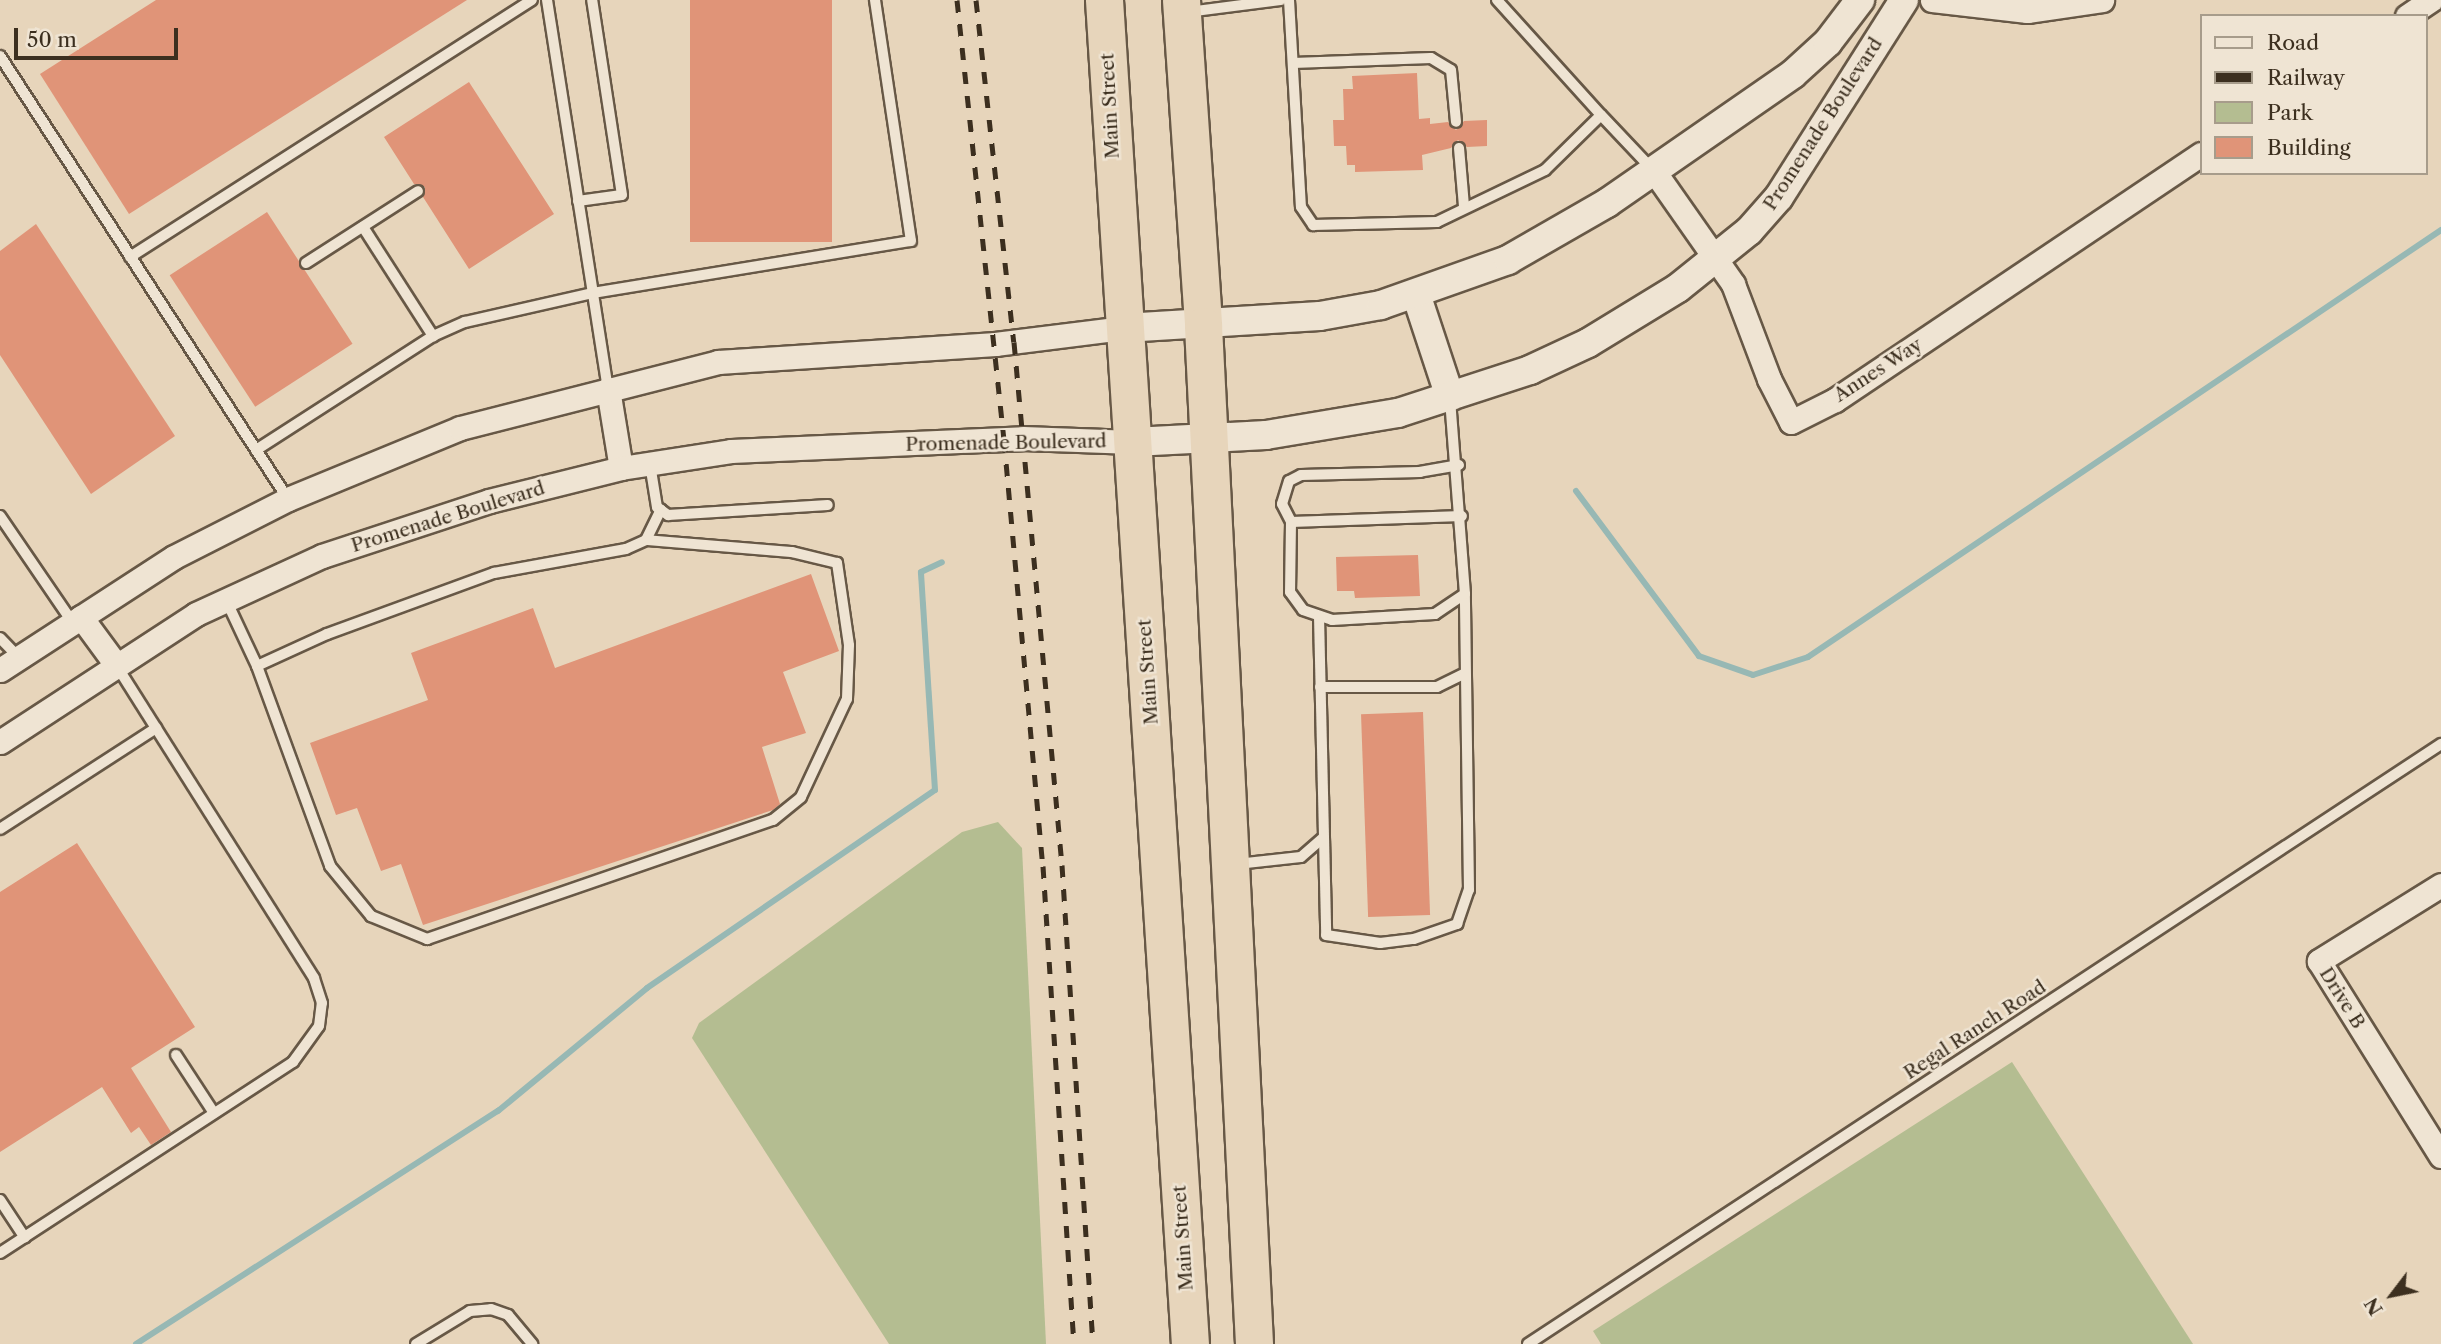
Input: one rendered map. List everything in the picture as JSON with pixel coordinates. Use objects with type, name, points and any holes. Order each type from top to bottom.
[{"type":"highway","name":"Main Street","points":[[1104,0],[1190,1344]]},
{"type":"highway","points":[[1182,7],[1203,326],[1254,1344]]},
{"type":"street","name":"Promenade Boulevard","points":[[10,664],[174,557],[288,499],[460,428],[608,388],[718,362],[995,344],[1124,328],[1203,326],[1320,317],[1416,294],[1508,260],[1654,172],[1793,74],[1828,42],[1860,0]]},
{"type":"street","name":"Promenade Boulevard","points":[[0,742],[196,614],[322,556],[489,501],[621,468],[731,451],[1023,439],[1133,442],[1207,439],[1327,428],[1450,397],[1530,370],[1588,343],[1717,259],[1779,197],[1903,0]]},
{"type":"street","points":[[1932,0],[2026,11],[2102,0]]},
{"type":"street","points":[[2410,14],[2431,0]]},
{"type":"street","name":"Annes Way","points":[[1654,172],[1717,259],[1747,313],[1769,379],[1791,422],[1835,400],[2200,155]]},
{"type":"street","points":[[1416,294],[1450,397]]},
{"type":"street","points":[[608,388],[621,468]]},
{"type":"street","points":[[77,620],[117,666]]},
{"type":"street","name":"Drive B","points":[[2441,886],[2319,961],[2441,1156]]},
{"type":"lane","points":[[130,257],[531,0]]},
{"type":"lane","points":[[547,0],[608,388]]},
{"type":"lane","points":[[579,201],[622,195],[592,0]]},
{"type":"lane","points":[[256,450],[433,336],[466,321],[593,293],[911,240],[875,0]]},
{"type":"lane","points":[[1182,7],[1281,0]]},
{"type":"lane","points":[[1289,0],[1300,207],[1313,225],[1437,222],[1464,206],[1545,170],[1601,115]]},
{"type":"lane","points":[[1497,0],[1654,172]]},
{"type":"lane","points":[[0,57],[288,499]]},
{"type":"lane","points":[[1293,63],[1431,58],[1451,70],[1456,122]]},
{"type":"lane","points":[[1459,148],[1464,206]]},
{"type":"lane","points":[[306,263],[418,191]]},
{"type":"lane","points":[[363,227],[433,336]]},
{"type":"lane","points":[[1319,616],[1326,935],[1380,943],[1414,939],[1457,924],[1469,890],[1462,516],[1459,465],[1450,397]]},
{"type":"lane","points":[[646,540],[660,509],[650,464]]},
{"type":"lane","points":[[1459,465],[1420,472],[1301,475],[1289,481],[1282,504],[1291,522],[1290,592],[1303,610],[1332,620],[1435,614],[1465,594]]},
{"type":"lane","points":[[660,509],[667,515],[828,505]]},
{"type":"lane","points":[[0,516],[77,620]]},
{"type":"lane","points":[[1291,522],[1462,516]]},
{"type":"lane","points":[[226,600],[257,666],[330,866],[371,916],[427,939],[773,820],[801,797],[847,699],[849,645],[837,563],[792,552],[646,540],[626,549],[494,573],[327,634],[257,666]]},
{"type":"lane","points":[[0,638],[10,664]]},
{"type":"lane","points":[[0,1253],[293,1062],[310,1044],[319,1026],[322,1003],[314,978],[117,666]]},
{"type":"lane","points":[[1320,687],[1437,687],[1464,674]]},
{"type":"lane","points":[[0,829],[156,728]]},
{"type":"lane","name":"Regal Ranch Road","points":[[1528,1344],[2441,744]]},
{"type":"lane","points":[[1228,864],[1301,857],[1324,837]]},
{"type":"lane","points":[[176,1055],[214,1114]]},
{"type":"lane","points":[[0,1200],[25,1238]]},
{"type":"lane","points":[[416,1344],[470,1311],[491,1309],[508,1315],[532,1344]]},
{"type":"green space","points":[[998,822],[1022,848],[1046,1344],[889,1344],[692,1038],[699,1023],[962,832]]},
{"type":"green space","points":[[2012,1062],[2193,1344],[1601,1344],[1593,1331]]},
{"type":"building","points":[[156,0],[467,0],[129,214],[40,74]]},
{"type":"building","points":[[690,0],[832,0],[832,242],[690,242]]},
{"type":"building","points":[[1417,73],[1419,119],[1430,118],[1430,124],[1448,122],[1456,130],[1464,121],[1487,120],[1487,146],[1467,147],[1458,140],[1451,148],[1422,155],[1423,170],[1355,172],[1355,165],[1347,165],[1346,146],[1334,146],[1333,120],[1344,120],[1343,89],[1353,89],[1352,76]]},
{"type":"building","points":[[469,82],[554,214],[469,269],[423,197],[425,187],[414,184],[384,137]]},
{"type":"building","points":[[267,212],[353,344],[255,407],[170,275]]},
{"type":"building","points":[[36,224],[175,436],[91,494],[0,355],[0,251]]},
{"type":"building","points":[[1418,555],[1420,596],[1355,598],[1354,591],[1337,591],[1336,557]]},
{"type":"building","points":[[811,574],[839,651],[783,672],[806,733],[762,747],[780,804],[773,810],[423,925],[401,864],[381,871],[357,808],[336,815],[310,743],[428,700],[411,653],[533,608],[555,668]]},
{"type":"building","points":[[1423,712],[1430,915],[1368,917],[1361,714]]},
{"type":"building","points":[[77,843],[195,1027],[131,1068],[171,1132],[151,1145],[139,1127],[131,1133],[102,1087],[0,1152],[0,892]]},
{"type":"waterway","points":[[1576,491],[1699,656],[1753,675],[1808,657],[2441,230]]},
{"type":"waterway","points":[[136,1344],[498,1111],[647,988],[935,790],[921,572],[942,562]]},
{"type":"railway","points":[[957,0],[1004,440],[1043,866],[1074,1344]]},
{"type":"railway","points":[[976,0],[1014,342],[1062,865],[1093,1344]]}]
